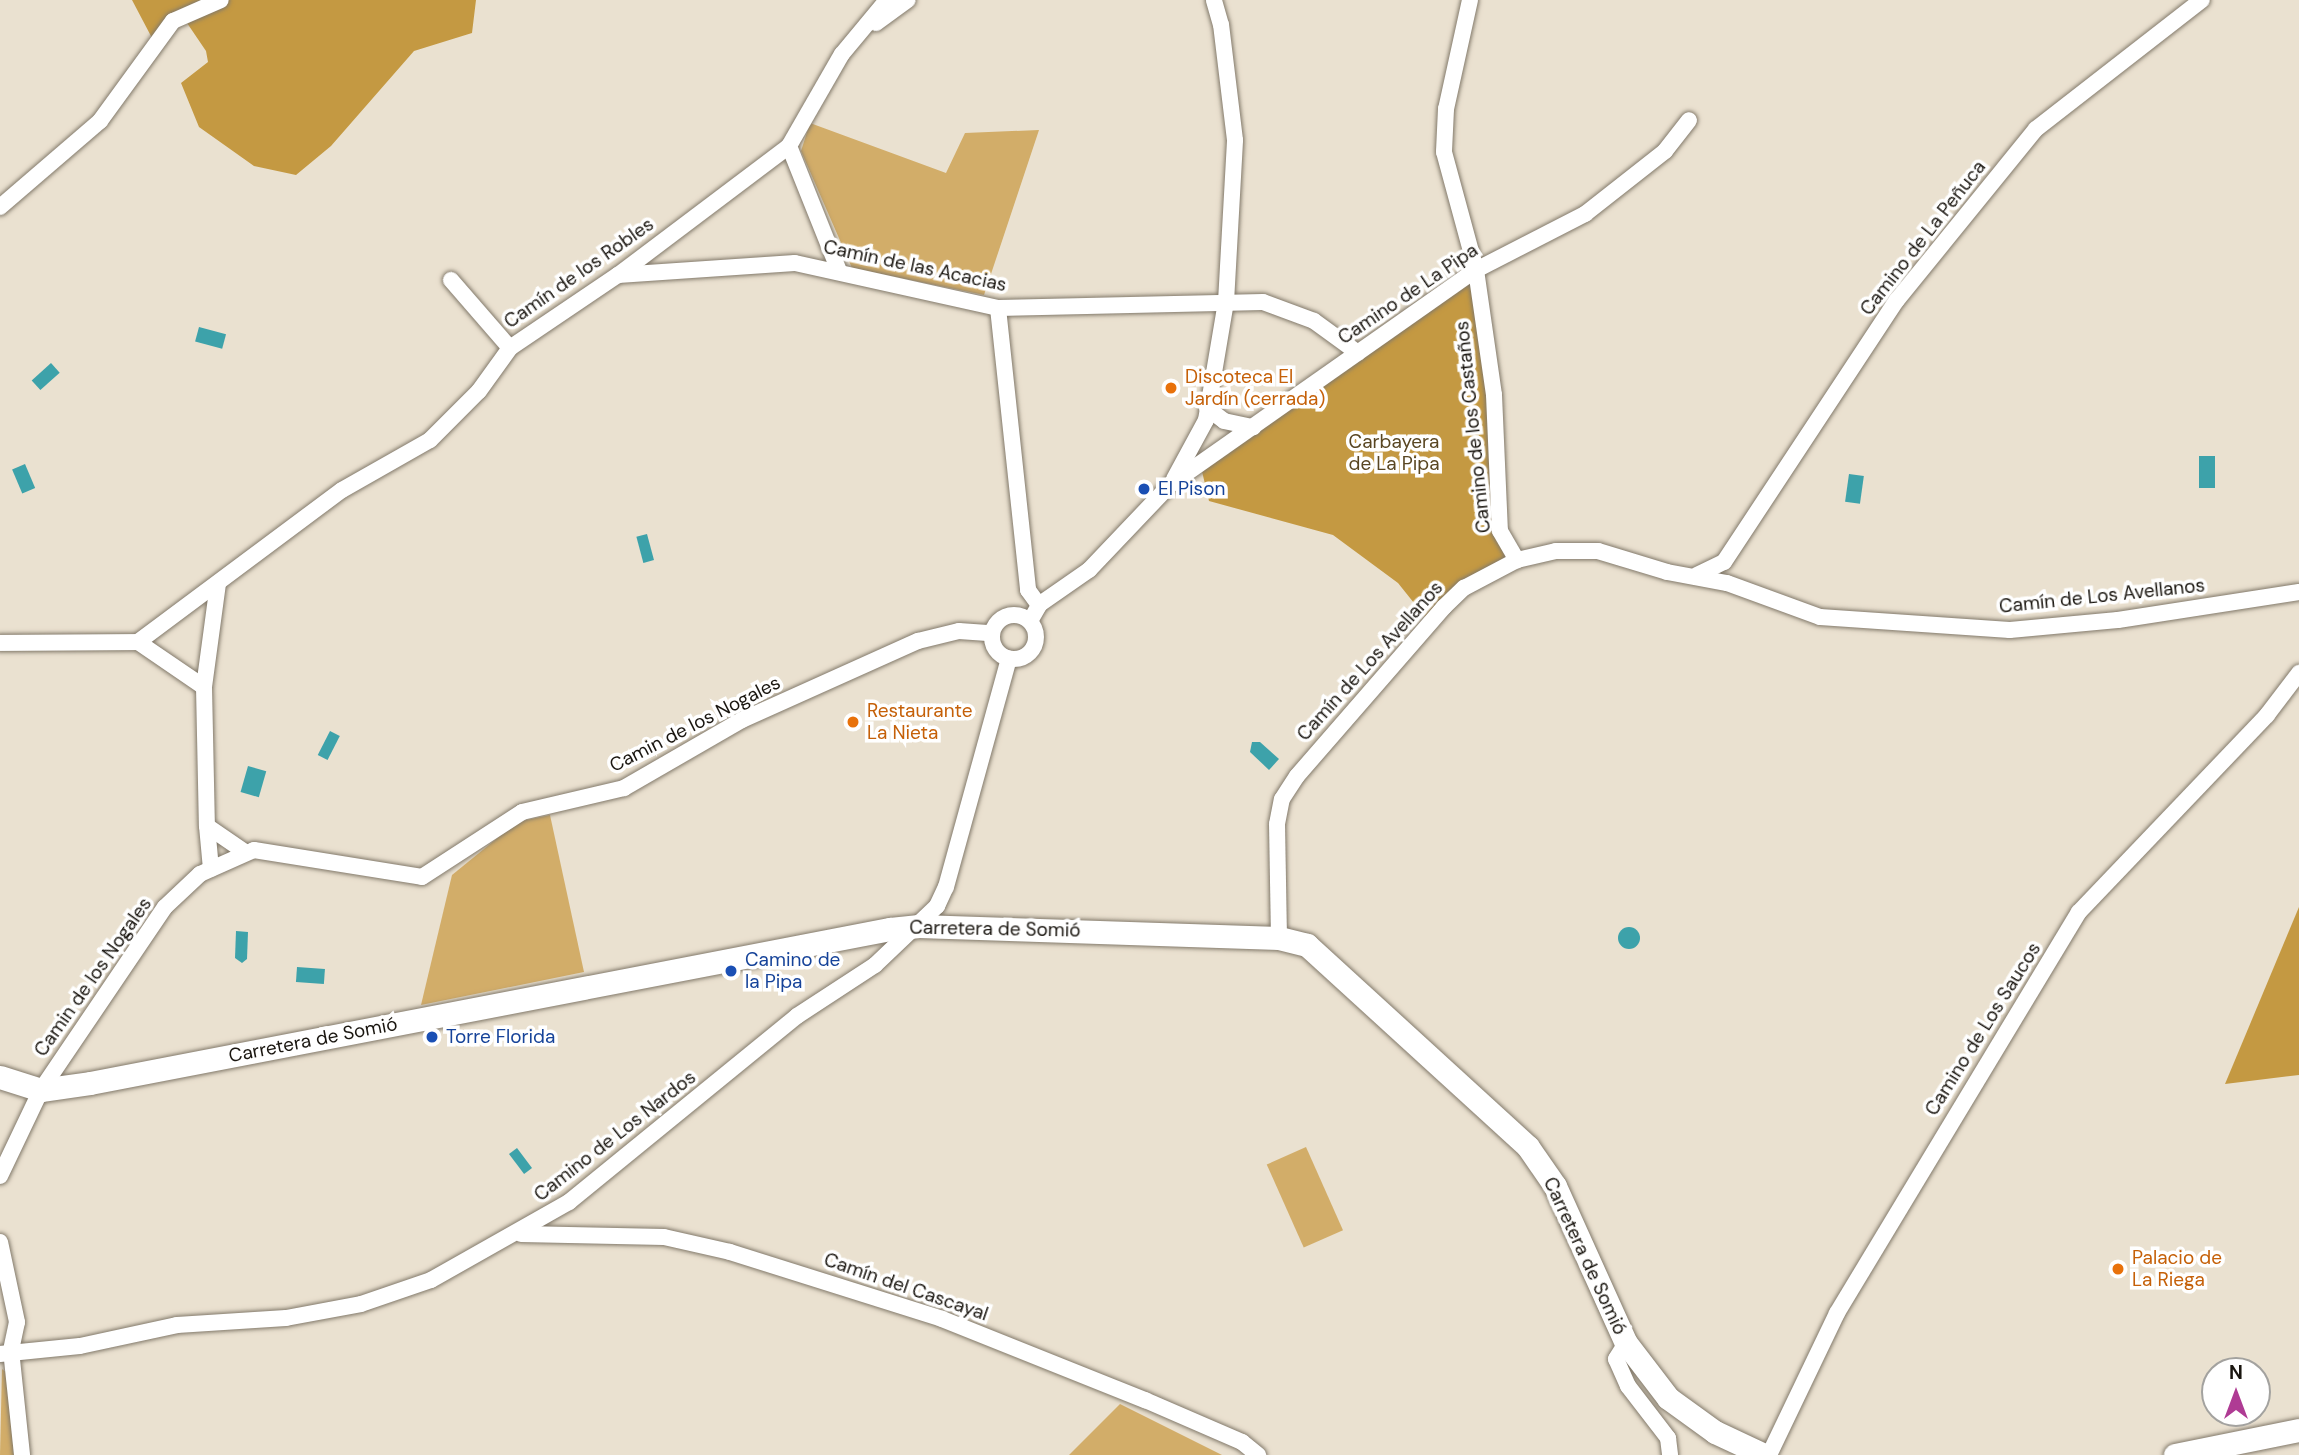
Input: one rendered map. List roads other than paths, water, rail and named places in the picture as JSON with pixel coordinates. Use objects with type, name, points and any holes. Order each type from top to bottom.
[{"type":"street","points":[[0,207],[100,121],[173,21],[221,0]]},
{"type":"street","name":"Camín de los Robles","points":[[138,642],[342,490],[430,440],[479,391],[510,348],[618,275],[789,146],[821,86],[887,0]]},
{"type":"street","points":[[862,33],[908,0]]},
{"type":"street","points":[[1171,484],[1206,420],[1226,302],[1235,140],[1222,25],[1214,0]]},
{"type":"street","name":"Camino de los Castaños","points":[[1470,0],[1446,109],[1444,152],[1476,270],[1494,395],[1500,531],[1517,559]]},
{"type":"street","name":"Camino de La Peñuca","points":[[1698,575],[1724,562],[1897,300],[2036,130],[2202,0]]},
{"type":"street","name":"Camino de La Pipa","points":[[1030,621],[1039,605],[1089,570],[1171,484],[1476,270],[1585,214],[1665,150],[1689,120]]},
{"type":"street","points":[[789,146],[839,271]]},
{"type":"street","name":"Camín de las Acacias","points":[[618,275],[795,263],[998,308],[1263,302],[1293,310],[1358,353]]},
{"type":"street","points":[[451,281],[510,348]]},
{"type":"street","points":[[998,308],[1028,590],[1039,605]]},
{"type":"street","points":[[1207,408],[1224,421],[1253,427]]},
{"type":"street","name":"Camín de Los Avellanos","points":[[1279,938],[1277,824],[1282,799],[1297,776],[1444,607],[1464,588],[1517,559],[1556,551],[1598,551],[1667,572],[1698,575],[1820,617],[2010,630],[2118,620],[2299,593]]},
{"type":"street","points":[[211,869],[207,826],[204,687],[218,583]]},
{"type":"street","points":[[1007,615],[1030,621],[1036,634],[1034,648],[1023,657],[1009,659],[999,653],[991,633],[1007,615]]},
{"type":"street","name":"Camin de los Nogales","points":[[0,1176],[6,1154],[41,1090],[165,907],[211,869],[245,852],[422,877],[522,811],[624,788],[742,720],[918,641],[959,631],[991,633]]},
{"type":"street","points":[[0,643],[138,642],[204,687]]},
{"type":"street","points":[[919,926],[946,887],[1009,659]]},
{"type":"street","name":"Camino de Los Saucos","points":[[1767,1455],[1837,1313],[2079,912],[2267,715],[2299,673]]},
{"type":"street","points":[[207,826],[245,852]]},
{"type":"street","name":"Carretera de Somió","points":[[0,1077],[41,1090],[919,926],[1279,938],[1307,945],[1528,1147],[1555,1186],[1626,1343],[1668,1398],[1715,1432],[1767,1455]]},
{"type":"street","name":"Camino de Los Nardos","points":[[6,1352],[80,1346],[177,1325],[286,1318],[361,1304],[431,1280],[520,1234],[569,1202],[797,1016],[874,965],[919,926]]},
{"type":"street","name":"Camín del Cascayal","points":[[520,1234],[664,1237],[730,1252],[942,1319],[1145,1400],[1242,1442],[1258,1455]]},
{"type":"street","points":[[0,1242],[17,1322],[6,1352],[22,1455]]},
{"type":"street","points":[[1626,1343],[1616,1359],[1628,1386],[1668,1438],[1670,1455]]},
{"type":"street","points":[[2175,1455],[2299,1430]]},
{"type":"water","points":[[199,327],[226,334],[222,349],[195,341]]},
{"type":"water","points":[[51,363],[60,373],[40,390],[32,380]]},
{"type":"water","points":[[2199,456],[2215,456],[2215,488],[2199,488]]},
{"type":"water","points":[[25,464],[35,488],[22,493],[12,469]]},
{"type":"water","points":[[1849,474],[1864,476],[1860,504],[1845,502]]},
{"type":"water","points":[[647,534],[654,560],[643,563],[636,537]]},
{"type":"water","points":[[330,731],[340,736],[328,760],[318,755]]},
{"type":"water","points":[[1252,742],[1260,742],[1279,759],[1269,770],[1250,752]]},
{"type":"water","points":[[248,766],[266,771],[259,797],[241,792]]},
{"type":"water","points":[[1625,927],[1633,927],[1640,934],[1640,942],[1633,949],[1625,949],[1618,942],[1618,934]]},
{"type":"water","points":[[236,931],[248,932],[247,959],[242,963],[235,958]]},
{"type":"water","points":[[297,967],[325,969],[324,984],[296,982]]},
{"type":"water","points":[[517,1148],[532,1168],[524,1174],[509,1154]]},
{"type":"place","name":"Discoteca El Jardín (cerrada)","points":[[1171,388]]},
{"type":"place","name":"El Pison","points":[[1144,489]]},
{"type":"place","name":"Restaurante La Nieta","points":[[853,722]]},
{"type":"place","name":"Camino de la Pipa","points":[[731,971]]},
{"type":"place","name":"Torre Florida","points":[[432,1037]]},
{"type":"place","name":"Palacio de La Riega","points":[[2118,1269]]},
{"type":"park label","name":"Carbayera de La Pipa","points":[[1394,453]]}]
